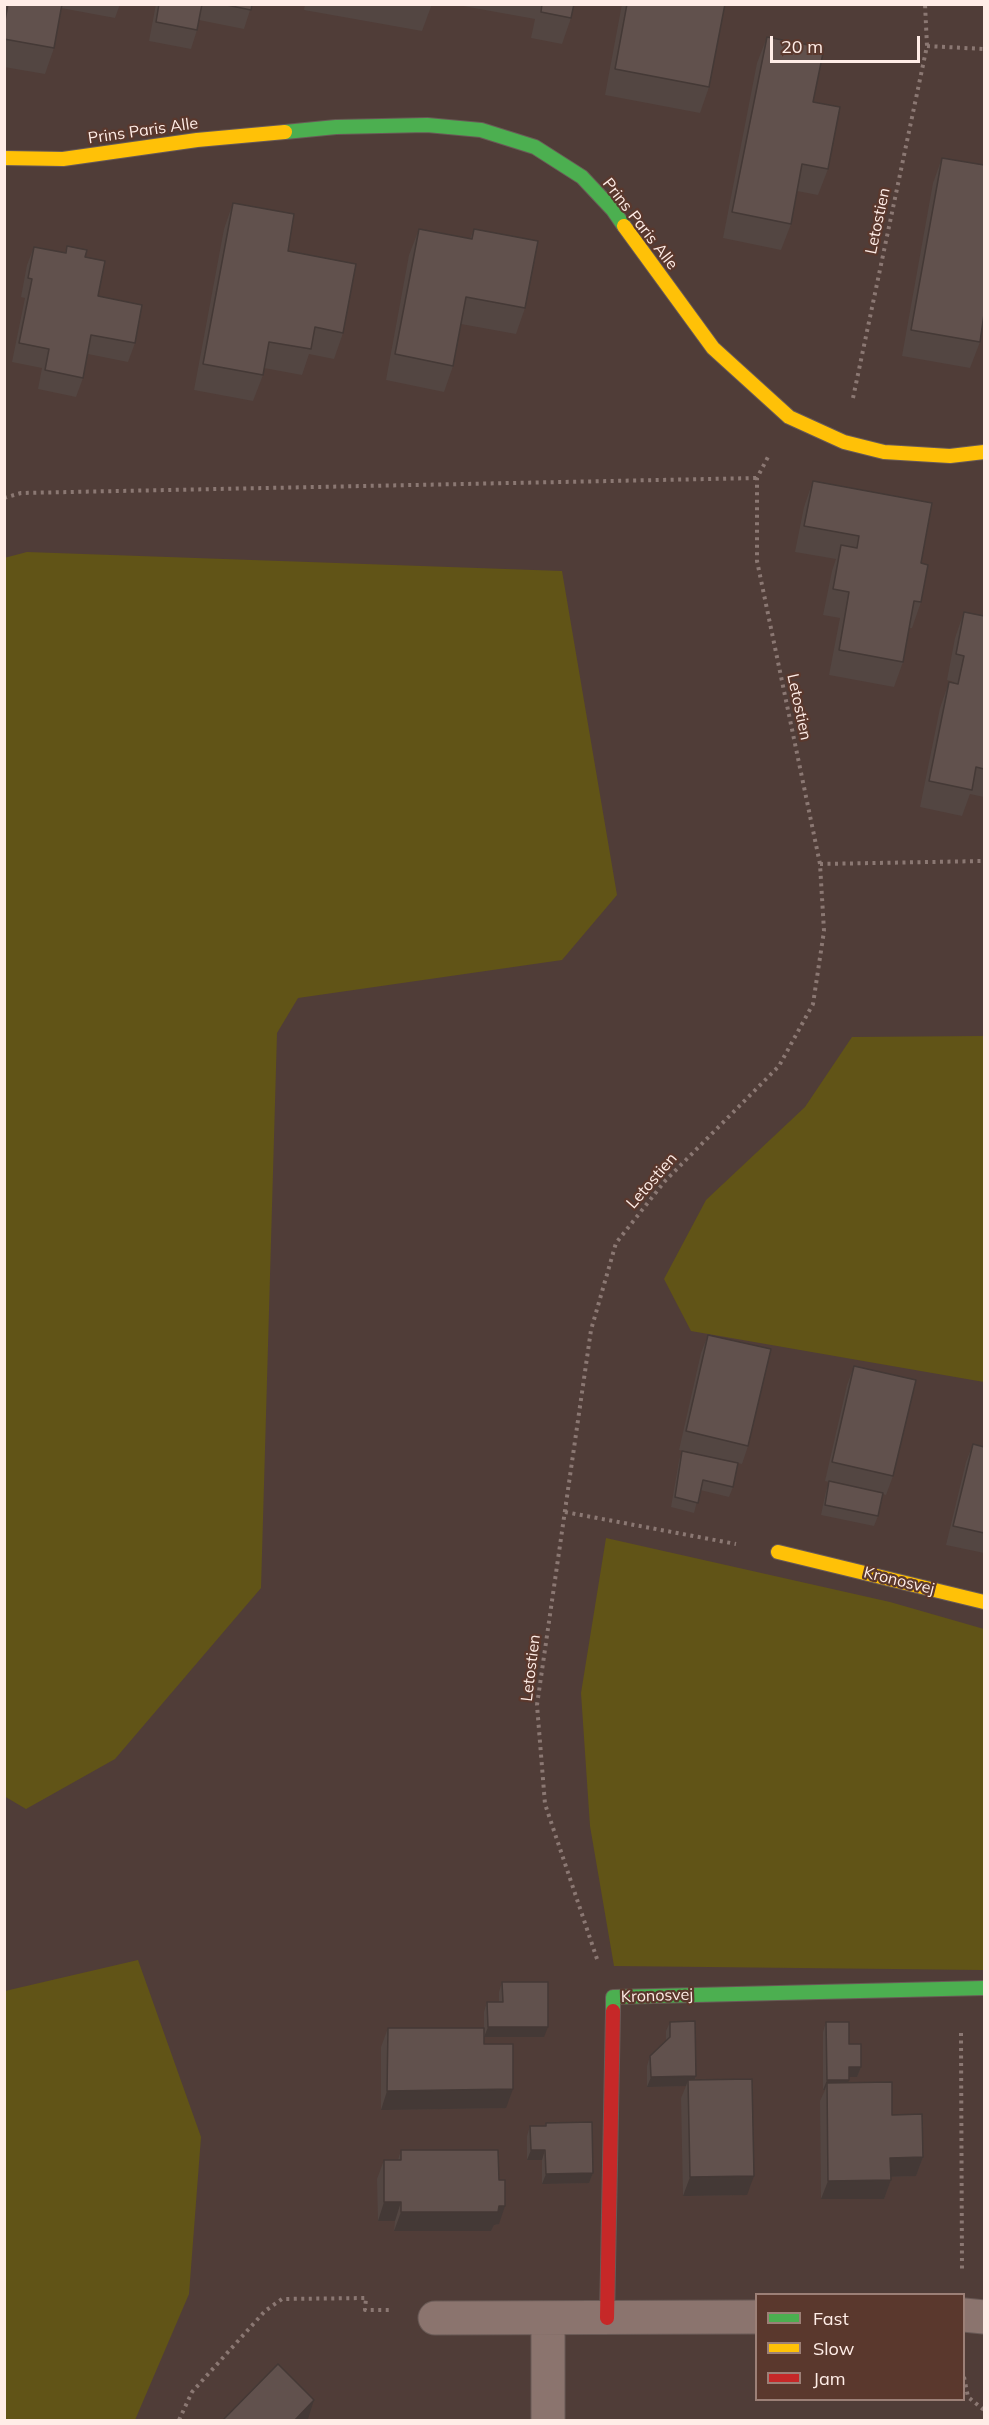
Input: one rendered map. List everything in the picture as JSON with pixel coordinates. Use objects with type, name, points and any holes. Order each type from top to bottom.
[{"type":"street","name":"Prins Paris Alle","points":[[4,158],[63,159],[208,139],[336,127],[427,125],[481,130],[535,147],[582,177],[613,210],[713,348],[789,417],[844,442],[884,452],[950,456],[984,452]]},
{"type":"street","name":"Kronosvej","points":[[778,1552],[984,1602]]},
{"type":"street","name":"Kronosvej","points":[[607,2318],[614,1997],[984,1988]]},
{"type":"street","points":[[965,2315],[984,2317]]},
{"type":"street","points":[[435,2318],[755,2317]]},
{"type":"street","points":[[548,2319],[548,2421]]},
{"type":"path","name":"Letostien","points":[[844,442],[927,46],[925,4]]},
{"type":"path","points":[[927,46],[984,48]]},
{"type":"path","name":"Letostien","points":[[614,1997],[603,1974],[545,1804],[537,1705],[591,1330],[616,1243],[665,1181],[779,1066],[813,1004],[824,931],[820,864],[757,561],[757,478],[789,417]]},
{"type":"path","points":[[4,498],[21,493],[757,478]]},
{"type":"path","points":[[820,864],[984,861]]},
{"type":"path","points":[[565,1512],[778,1552]]},
{"type":"path","points":[[961,1987],[962,2283]]},
{"type":"path","points":[[179,2421],[192,2392],[265,2311],[282,2299],[366,2298],[365,2310],[436,2309],[435,2318]]},
{"type":"path","points":[[965,2385],[968,2397],[984,2410]]},
{"type":"shaded area","points":[[27,552],[562,571],[617,895],[562,960],[298,998],[277,1033],[261,1588],[115,1759],[26,1809],[4,1796],[4,558]]},
{"type":"shaded area","points":[[984,1036],[984,1382],[691,1331],[664,1279],[706,1200],[805,1107],[852,1037]]},
{"type":"shaded area","points":[[606,1538],[890,1602],[984,1629],[984,1970],[614,1966],[590,1826],[581,1693]]},
{"type":"shaded area","points":[[138,1960],[201,2137],[189,2294],[135,2420],[5,2420],[5,1991]]},
{"type":"building","points":[[8,4],[62,4],[54,48],[4,39]]},
{"type":"building","points":[[159,4],[202,4],[197,30],[156,22]]},
{"type":"building","points":[[222,4],[252,4],[251,10]]},
{"type":"building","points":[[542,4],[574,4],[571,18],[541,12]]},
{"type":"building","points":[[627,4],[725,4],[709,87],[615,69]]},
{"type":"building","points":[[767,37],[824,48],[813,102],[840,107],[828,169],[802,164],[791,224],[732,212]]},
{"type":"building","points":[[942,158],[984,165],[984,314],[980,342],[911,330]]},
{"type":"building","points":[[233,203],[294,214],[288,251],[356,264],[343,333],[315,327],[311,349],[269,342],[263,375],[203,364]]},
{"type":"building","points":[[419,229],[472,239],[474,229],[538,241],[525,308],[466,297],[453,366],[395,354]]},
{"type":"building","points":[[67,246],[87,250],[85,257],[105,261],[98,296],[142,305],[135,343],[91,335],[83,378],[45,370],[49,349],[19,343],[32,279],[28,278],[34,247],[66,253]]},
{"type":"building","points":[[813,481],[932,503],[921,563],[928,565],[921,602],[914,601],[903,662],[839,650],[849,592],[833,589],[841,545],[857,548],[859,536],[804,526]]},
{"type":"building","points":[[964,612],[984,616],[984,769],[976,767],[972,790],[929,781],[949,682],[958,684],[964,656],[956,654]]},
{"type":"building","points":[[708,1335],[771,1349],[748,1446],[686,1431]]},
{"type":"building","points":[[854,1366],[916,1380],[893,1476],[832,1462]]},
{"type":"building","points":[[973,1444],[984,1447],[984,1533],[953,1526]]},
{"type":"building","points":[[682,1451],[738,1463],[733,1487],[703,1480],[698,1503],[675,1497]]},
{"type":"building","points":[[829,1481],[883,1493],[878,1516],[825,1505]]},
{"type":"building","points":[[502,1982],[548,1982],[548,2027],[488,2027],[487,2002],[503,2002]]},
{"type":"building","points":[[695,2021],[696,2076],[651,2077],[650,2056],[670,2037],[670,2022]]},
{"type":"building","points":[[826,2022],[849,2022],[849,2044],[861,2044],[861,2067],[849,2067],[849,2080],[827,2080]]},
{"type":"building","points":[[388,2028],[484,2028],[484,2044],[513,2044],[513,2089],[387,2091]]},
{"type":"building","points":[[752,2079],[754,2176],[690,2177],[688,2080]]},
{"type":"building","points":[[892,2082],[892,2115],[922,2114],[923,2157],[890,2158],[891,2180],[828,2181],[827,2083]]},
{"type":"building","points":[[592,2122],[593,2173],[546,2174],[545,2150],[531,2150],[530,2126],[546,2126],[546,2123]]},
{"type":"building","points":[[401,2150],[498,2150],[499,2180],[505,2180],[505,2206],[499,2206],[498,2212],[401,2212],[401,2202],[384,2202],[384,2160],[401,2160]]},
{"type":"building","points":[[278,2364],[314,2400],[294,2421],[222,2421]]},
{"type":"traffic: fast","points":[[285,132],[336,127],[427,125],[481,130],[535,147],[582,177],[613,210],[624,226]]},
{"type":"traffic: fast","points":[[613,2011],[613,1997],[984,1988]]},
{"type":"traffic: slow","points":[[4,158],[63,159],[197,140],[285,132]]},
{"type":"traffic: slow","points":[[624,226],[713,348],[789,417],[844,442],[884,452],[950,456],[984,452]]},
{"type":"traffic: slow","points":[[778,1552],[984,1602]]},
{"type":"traffic: jam","points":[[607,2318],[613,2011]]}]
